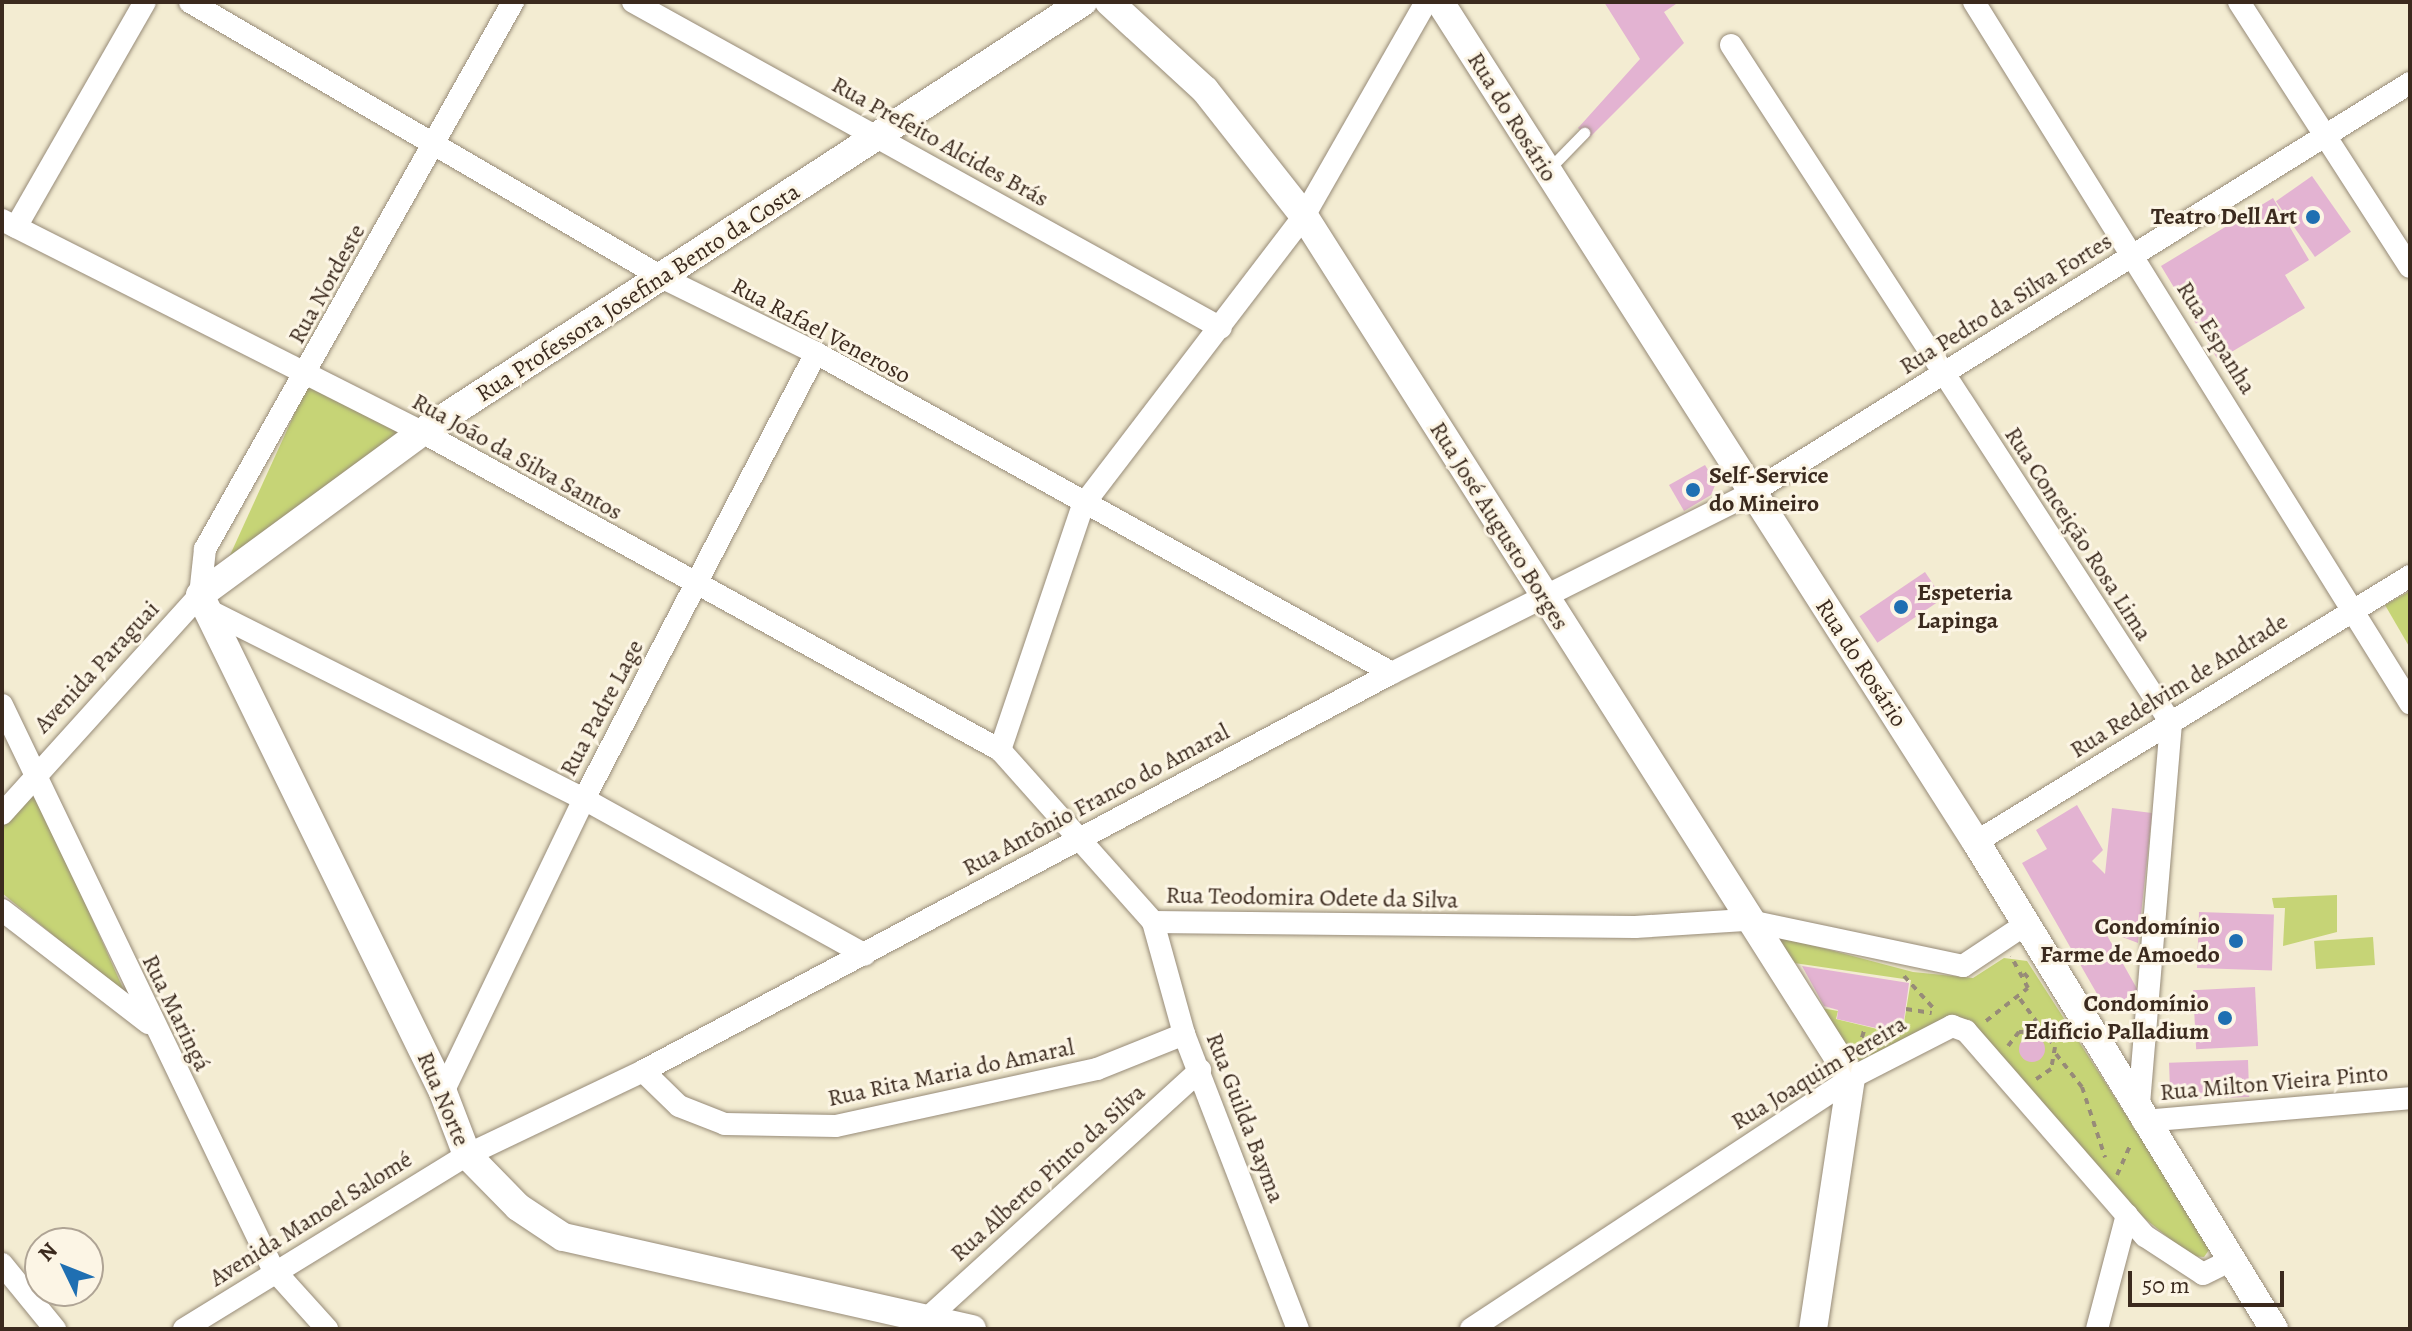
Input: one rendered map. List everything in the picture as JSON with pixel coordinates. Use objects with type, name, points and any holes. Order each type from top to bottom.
[{"type":"street","points":[[9,224],[145,2]]},
{"type":"street","name":"Rua Rafael Veneroso","points":[[190,2],[665,279],[816,353],[1083,505],[1392,673]]},
{"type":"street","name":"Rua Nordeste","points":[[204,602],[205,549],[436,145],[513,2]]},
{"type":"street","name":"Rua Prefeito Alcides Brás","points":[[633,2],[1221,328]]},
{"type":"street","name":"Rua Professora Josefina Bento da Costa","points":[[204,602],[422,432],[665,279],[1083,2]]},
{"type":"street","name":"Rua José Augusto Borges","points":[[1109,2],[1205,90],[1304,216],[1546,601],[1741,901],[1745,920],[1851,1078]]},
{"type":"street","points":[[1000,750],[1083,505],[1304,216],[1426,2]]},
{"type":"street","name":"Rua do Rosário","points":[[1440,2],[1976,842],[2140,1127],[2232,1260],[2274,1329]]},
{"type":"street","name":"Rua Espanha","points":[[1974,2],[2134,254],[2410,703]]},
{"type":"street","points":[[2239,2],[2410,267]]},
{"type":"street","name":"Rua Conceição Rosa Lima","points":[[1731,45],[1941,375],[2171,723]]},
{"type":"street","name":"Rua Pedro da Silva Fortes","points":[[1751,493],[2410,83]]},
{"type":"street","name":"Rua João da Silva Santos","points":[[9,224],[422,432],[695,586],[1000,750]]},
{"type":"street","name":"Rua Padre Lage","points":[[443,1092],[584,799],[816,353]]},
{"type":"street","name":"Rua Antônio Franco do Amaral","points":[[467,1155],[643,1071],[1392,673],[1546,601],[1751,493]]},
{"type":"street","name":"Rua Redelvim de Andrade","points":[[1976,842],[2353,608],[2410,576]]},
{"type":"street","points":[[204,602],[584,799],[865,955]]},
{"type":"street","name":"Avenida Paraguai","points":[[2,814],[36,771],[204,602]]},
{"type":"street","name":"Rua Norte","points":[[204,602],[443,1092],[467,1155],[518,1207],[563,1237],[931,1315],[972,1329]]},
{"type":"street","name":"Rua Maringá","points":[[2,705],[36,771],[152,1027],[273,1269],[327,1329]]},
{"type":"street","points":[[2140,1127],[2171,723]]},
{"type":"street","name":"Rua Teodomira Odete da Silva","points":[[1000,750],[1082,836],[1153,922],[1635,927],[1745,920],[1963,966],[2002,945],[2023,926]]},
{"type":"street","points":[[2,910],[152,1027]]},
{"type":"street","name":"Rua Guilda Bayma","points":[[1153,922],[1184,1034],[1298,1329]]},
{"type":"street","name":"Rua Joaquim Pereira","points":[[1471,1329],[1851,1078],[1941,1029],[1966,1031]]},
{"type":"street","points":[[1966,1031],[2127,1215],[2203,1274],[2232,1260]]},
{"type":"street","name":"Rua Rita Maria do Amaral","points":[[643,1071],[679,1106],[725,1124],[836,1126],[1097,1069],[1184,1034]]},
{"type":"street","name":"Rua Alberto Pinto da Silva","points":[[931,1315],[1200,1070]]},
{"type":"street","points":[[1813,1329],[1851,1078]]},
{"type":"street","name":"Rua Milton Vieira Pinto","points":[[2140,1127],[2410,1098]]},
{"type":"street","name":"Avenida Manoel Salomé","points":[[184,1329],[273,1269],[467,1155]]},
{"type":"street","points":[[2097,1329],[2127,1215]]},
{"type":"street","points":[[2,1264],[55,1329]]},
{"type":"lane","points":[[1547,171],[1584,133]]},
{"type":"path","points":[[2002,945],[2037,989]]},
{"type":"path","points":[[1966,1031],[2020,999],[2028,988],[2024,973]]},
{"type":"path","points":[[2020,999],[2082,1087],[2088,1120],[2122,1186]]},
{"type":"path","points":[[1906,1009],[1937,1014]]},
{"type":"path","points":[[2007,1060],[2019,1032],[2042,1031]]},
{"type":"path","points":[[2028,1079],[2045,1075],[2056,1054]]},
{"type":"path","points":[[2116,1178],[2140,1127]]},
{"type":"green space","points":[[308,384],[403,434],[226,564]]},
{"type":"green space","points":[[2410,591],[2410,648],[2385,605]]},
{"type":"green space","points":[[34,788],[126,995],[2,893],[2,826]]},
{"type":"green space","points":[[2337,895],[2337,932],[2283,946],[2285,908],[2274,908],[2272,898]]},
{"type":"green space","points":[[1773,935],[1913,972],[1973,978],[2004,958],[2027,961],[2211,1247],[2204,1257],[2191,1256],[2143,1217],[1971,1026],[1851,1075],[1795,966],[1821,1008],[1838,1011],[1836,1019],[1902,1035],[1911,980],[1794,963]]},
{"type":"green space","points":[[2373,937],[2375,965],[2316,969],[2314,941]]},
{"type":"building","points":[[1604,2],[1679,2],[1664,12],[1684,43],[1589,138],[1578,128],[1640,59]]},
{"type":"building","name":"Teatro Dell Art","points":[[2312,176],[2351,232],[2315,257],[2276,201]]},
{"type":"building","points":[[2273,198],[2309,260],[2285,275],[2305,308],[2218,360],[2161,266]]},
{"type":"building","name":"Self-Service do Mineiro","points":[[1705,465],[1716,483],[1711,495],[1684,511],[1669,485]]},
{"type":"building","name":"Espeteria Lapinga","points":[[1925,572],[1943,599],[1877,643],[1860,616]]},
{"type":"building","points":[[2077,805],[2103,850],[2092,861],[2105,874],[2112,808],[2152,813],[2138,943],[2104,930],[2140,994],[2108,1013],[2022,863],[2047,849],[2036,830]]},
{"type":"building","name":"Condomínio Farme de Amoedo","points":[[2199,912],[2274,915],[2272,971],[2197,968]]},
{"type":"building","points":[[1802,966],[1909,983],[1902,1034],[1837,1019],[1838,1010],[1824,1006]]},
{"type":"building","name":"Condomínio Edifício Palladium","points":[[2255,987],[2258,1046],[2196,1049],[2193,990]]},
{"type":"building","points":[[2032,1036],[2041,1040],[2045,1049],[2041,1058],[2032,1062],[2023,1058],[2019,1049],[2023,1040]]},
{"type":"building","points":[[2248,1060],[2249,1097],[2170,1100],[2169,1063]]},
{"type":"place","name":"Teatro Dell Art","points":[[2313,217]]},
{"type":"place","name":"Self-Service do Mineiro","points":[[1693,490]]},
{"type":"place","name":"Espeteria Lapinga","points":[[1901,607]]},
{"type":"place","name":"Condomínio Farme de Amoedo","points":[[2236,941]]},
{"type":"place","name":"Condomínio Edifício Palladium","points":[[2225,1018]]}]
